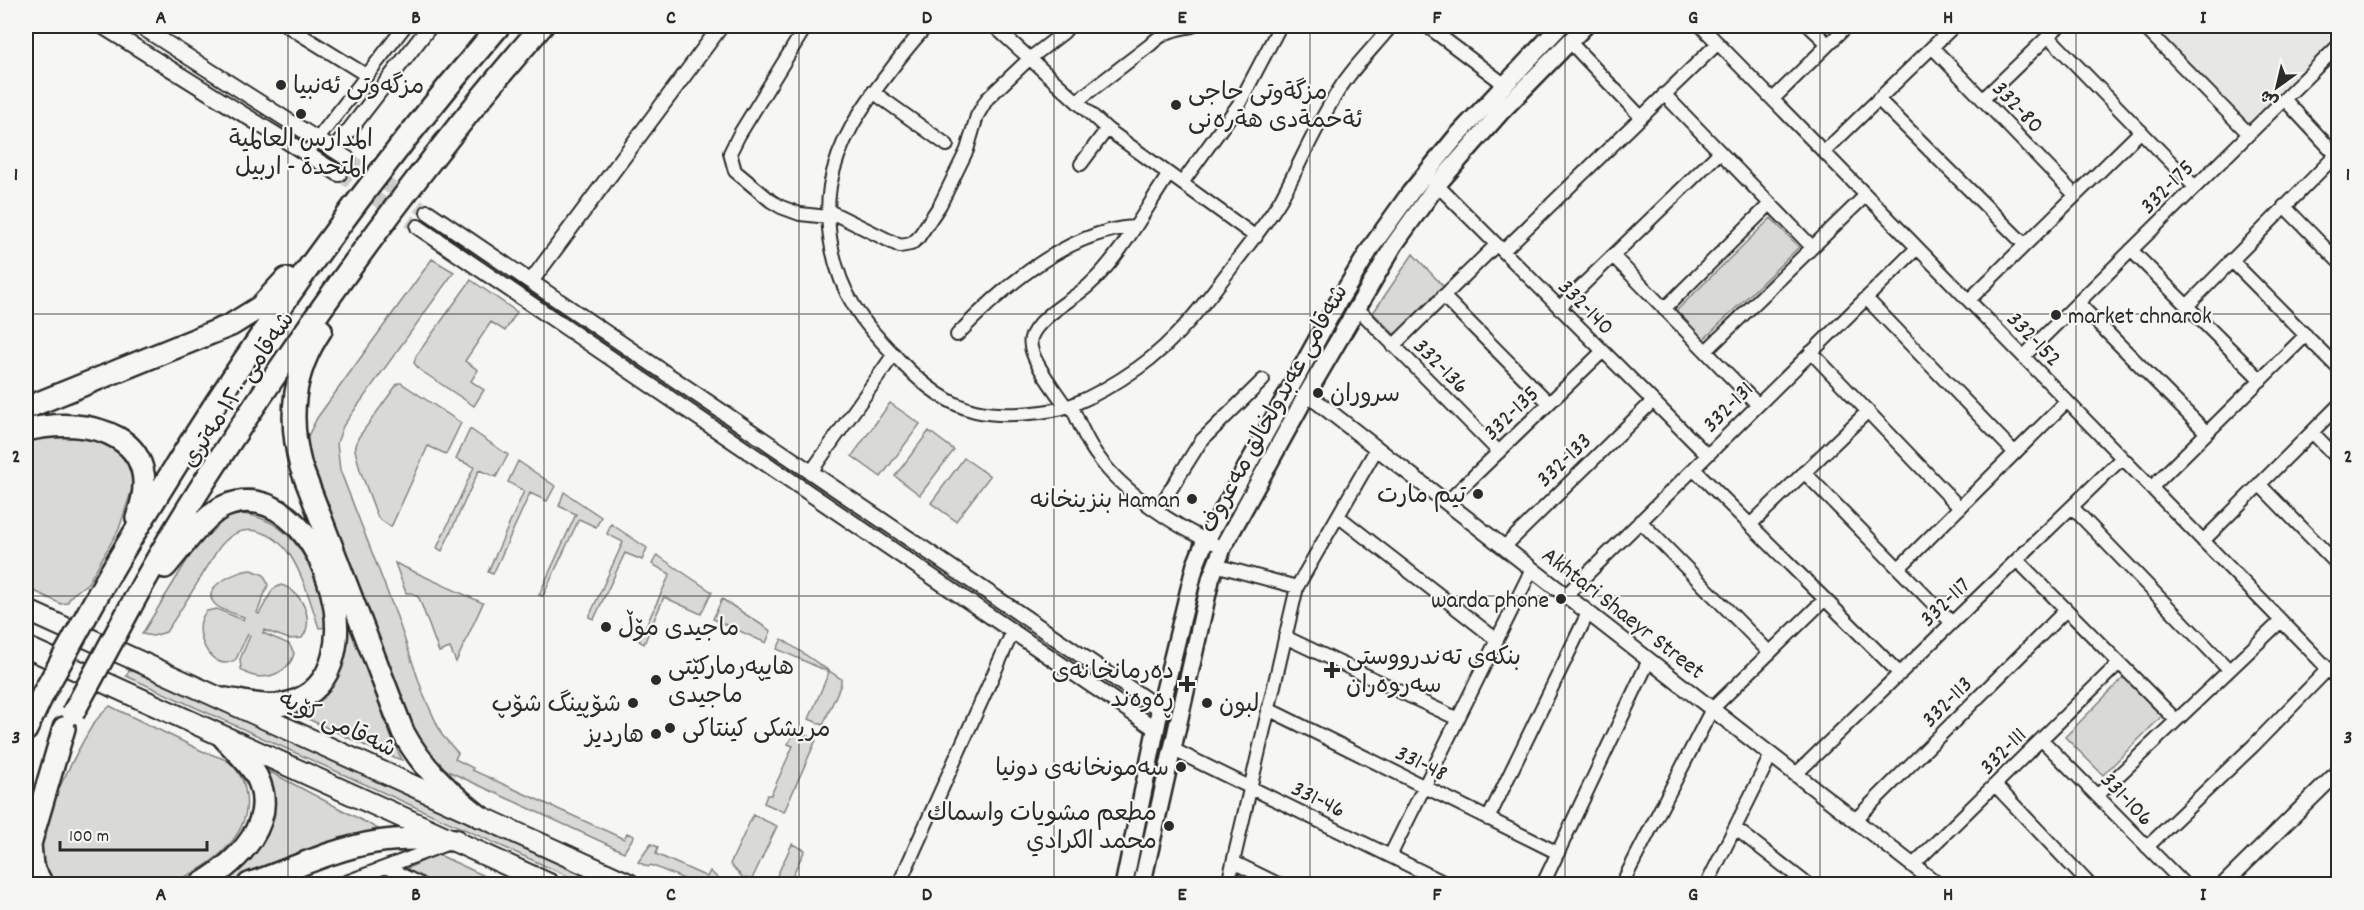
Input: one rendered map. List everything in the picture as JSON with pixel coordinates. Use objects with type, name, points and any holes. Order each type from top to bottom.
[{"type":"highway","name":"شەقامی ١٢٠ مەتری","points":[[28,723],[103,586],[214,404],[344,218],[411,131],[499,26]]},
{"type":"highway","name":"شەقامی ١٢٠ مەتری","points":[[26,814],[69,721],[133,604],[201,488],[251,411],[308,326],[380,227],[542,26]]},
{"type":"highway","points":[[26,408],[244,318],[270,297],[344,218]]},
{"type":"highway","points":[[380,227],[346,291],[304,360],[294,399],[294,440],[316,510],[403,732],[429,770],[479,816]]},
{"type":"highway","points":[[26,430],[59,425],[102,429],[120,439],[139,463],[144,483],[142,502],[136,520],[103,586]]},
{"type":"highway","points":[[133,604],[209,517],[224,506],[242,502],[260,503],[277,509],[298,525],[313,546],[331,592],[336,622],[333,662],[323,681],[316,688],[308,695],[289,704],[268,705],[226,699]]},
{"type":"highway","name":"شەقامی کۆیە","points":[[26,610],[226,699],[629,885]]},
{"type":"highway","points":[[26,647],[549,885]]},
{"type":"highway","points":[[42,885],[32,866],[30,844],[69,721]]},
{"type":"highway","points":[[201,885],[224,868],[249,843],[259,827],[263,808],[261,786],[256,776],[250,766],[224,738]]},
{"type":"highway","points":[[249,885],[345,850],[375,842],[405,839],[456,841]]},
{"type":"main road","name":"شەقامی عەبدولخالق مەعروف","points":[[1124,885],[1156,729],[1154,704],[1196,566],[1207,540],[1338,302],[1372,246],[1433,164],[1504,84],[1560,26]]},
{"type":"main road","name":"شەقامی عەبدولخالق مەعروف","points":[[1142,885],[1215,565],[1223,547],[1307,394],[1394,245],[1437,185],[1500,114],[1585,26]]},
{"type":"street","points":[[102,26],[339,174]]},
{"type":"street","points":[[140,26],[348,159]]},
{"type":"street","points":[[287,26],[304,30],[366,75]]},
{"type":"street","points":[[306,154],[405,26]]},
{"type":"street","points":[[334,150],[430,26]]},
{"type":"street","points":[[532,280],[720,26]]},
{"type":"street","points":[[806,26],[732,147],[731,160],[735,171],[771,201],[800,214],[828,214],[900,246],[911,244],[924,231],[940,205],[967,150],[973,125],[981,107],[1029,59],[1069,26]]},
{"type":"street","points":[[927,26],[873,92],[843,141],[830,188],[828,214],[833,251],[846,291],[864,322],[907,368],[942,396],[975,411],[1009,414],[1069,406],[1136,369],[1163,348],[1216,288],[1256,237],[1279,202],[1334,97],[1347,77],[1391,26]]},
{"type":"street","points":[[994,26],[1107,129],[1256,237]]},
{"type":"street","points":[[1077,101],[1161,35],[1171,30],[1192,26]]},
{"type":"street","points":[[1182,183],[1239,104],[1280,26]]},
{"type":"street","points":[[1427,26],[1504,84]]},
{"type":"street","name":"332-152","points":[[1701,26],[2338,679]]},
{"type":"street","points":[[1809,26],[1828,44]]},
{"type":"street","points":[[1773,99],[1847,26]]},
{"type":"street","points":[[1824,152],[1954,26]]},
{"type":"street","points":[[1983,99],[2058,26]]},
{"type":"street","points":[[2143,26],[2249,134]]},
{"type":"street","points":[[2048,36],[2194,186]]},
{"type":"street","points":[[1569,41],[1641,116]]},
{"type":"street","points":[[1393,346],[1443,296],[1499,248],[1718,42]]},
{"type":"street","name":"332-175","points":[[2024,356],[2338,46]]},
{"type":"street","name":"332-80","points":[[1932,47],[2075,195]]},
{"type":"street","points":[[873,92],[947,145]]},
{"type":"street","points":[[1664,94],[1812,247]]},
{"type":"street","points":[[1878,99],[2025,245]]},
{"type":"street","points":[[2187,306],[2284,206],[2337,156],[2285,100]]},
{"type":"street","points":[[1080,164],[1107,129]]},
{"type":"street","points":[[1969,300],[2141,131]]},
{"type":"street","points":[[1559,308],[1720,152]]},
{"type":"street","points":[[1169,174],[1104,270],[1065,305],[1044,319],[1031,338],[1031,352],[1069,406],[1099,459],[1157,511],[1177,525],[1223,547]]},
{"type":"street","name":"332-140","points":[[1437,185],[1707,455]]},
{"type":"street","points":[[1706,351],[1866,195]]},
{"type":"street","points":[[1664,309],[1770,204]]},
{"type":"street","points":[[2284,206],[2338,261]]},
{"type":"street","points":[[428,212],[532,280],[1154,704],[1149,712],[1140,718]]},
{"type":"street","points":[[418,227],[1156,729]]},
{"type":"street","points":[[957,335],[990,302],[1019,279],[1072,244],[1102,231],[1134,227]]},
{"type":"street","name":"332-131","points":[[1566,595],[1917,248]]},
{"type":"street","points":[[2131,250],[2261,380]]},
{"type":"street","points":[[1613,256],[1758,405]]},
{"type":"street","points":[[2231,260],[2338,368]]},
{"type":"street","points":[[1443,296],[1549,403]]},
{"type":"street","points":[[1866,298],[2015,453]]},
{"type":"street","points":[[2078,303],[2207,433]]},
{"type":"street","name":"332-136","points":[[1357,308],[1499,452]]},
{"type":"street","points":[[2151,488],[2306,335]]},
{"type":"street","name":"332-135","points":[[1447,502],[1603,351]]},
{"type":"street","points":[[1811,352],[1960,508]]},
{"type":"street","points":[[811,472],[894,354]]},
{"type":"street","points":[[1157,511],[1201,441],[1263,380]]},
{"type":"street","name":"Akhtari Shaeyr Street","points":[[1307,394],[1937,885]]},
{"type":"street","name":"332-133","points":[[1504,547],[1653,401]]},
{"type":"street","points":[[1899,568],[2067,401]]},
{"type":"street","points":[[2203,541],[2338,406]]},
{"type":"street","points":[[1750,525],[1868,411]]},
{"type":"street","points":[[2312,432],[2338,459]]},
{"type":"street","points":[[1227,885],[1297,587],[1377,448]]},
{"type":"street","name":"332-117","points":[[1796,774],[2122,458]]},
{"type":"street","points":[[1694,469],[1900,674]]},
{"type":"street","points":[[1804,472],[1952,623]]},
{"type":"street","points":[[2259,484],[2338,565]]},
{"type":"street","points":[[843,515],[853,500]]},
{"type":"street","points":[[2072,507],[2229,670]]},
{"type":"street","points":[[1338,516],[1497,640]]},
{"type":"street","points":[[1640,521],[1770,653]]},
{"type":"street","points":[[2017,560],[2176,720]]},
{"type":"street","points":[[1215,565],[1297,587]]},
{"type":"street","points":[[1390,856],[1532,569]]},
{"type":"street","points":[[1622,885],[1712,709],[1825,599]]},
{"type":"street","name":"332-113","points":[[1855,820],[2066,610]]},
{"type":"street","points":[[1488,819],[1588,613]]},
{"type":"street","points":[[2097,796],[2281,621]]},
{"type":"street","points":[[899,885],[1013,631]]},
{"type":"street","points":[[1285,637],[1458,719]]},
{"type":"street","points":[[1543,885],[1649,660]]},
{"type":"street","name":"332-111","points":[[1913,866],[2119,663]]},
{"type":"street","points":[[2147,848],[2253,746],[2328,669]]},
{"type":"street","name":"331-48","points":[[1268,709],[1558,853]]},
{"type":"street","name":"331-106","points":[[2042,740],[2184,885]]},
{"type":"street","name":"331-46","points":[[1172,749],[1447,885]]},
{"type":"street","points":[[1707,885],[1771,755]]},
{"type":"street","points":[[2224,885],[2338,772]]},
{"type":"street","points":[[1996,786],[2090,885]]},
{"type":"street","points":[[1735,828],[1807,885]]},
{"type":"street","points":[[341,885],[435,847],[456,841]]},
{"type":"street","points":[[1233,862],[1278,885]]},
{"type":"street","points":[[387,867],[420,885]]},
{"type":"shaded area","points":[[2150,26],[2337,26],[2338,35],[2247,125]]},
{"type":"shaded area","points":[[1771,218],[1799,247],[1703,340],[1676,311]]},
{"type":"shaded area","points":[[1413,254],[1444,287],[1395,335],[1373,313]]},
{"type":"shaded area","points":[[432,259],[454,272],[343,426],[337,443],[340,470],[397,617],[424,696],[442,735],[458,753],[455,759],[473,768],[472,770],[624,839],[627,833],[634,836],[624,852],[450,772],[431,758],[414,731],[307,448],[307,438],[317,418]]},
{"type":"shaded area","points":[[471,280],[517,312],[505,331],[491,322],[465,361],[478,370],[471,381],[484,390],[474,406],[420,370],[414,363],[416,356]]},
{"type":"shaded area","points":[[398,383],[461,423],[446,454],[428,446],[391,527],[378,518],[355,450],[358,438]]},
{"type":"shaded area","points":[[890,403],[920,424],[881,477],[852,456]]},
{"type":"shaded area","points":[[470,429],[508,455],[496,477],[479,470],[442,551],[437,548],[474,467],[456,459]]},
{"type":"shaded area","points":[[929,431],[954,450],[920,495],[895,476]]},
{"type":"shaded area","points":[[66,433],[104,440],[125,457],[134,483],[119,529],[88,583],[72,595],[67,603],[61,604],[26,587],[26,436]]},
{"type":"shaded area","points":[[964,458],[990,476],[956,521],[931,503]]},
{"type":"shaded area","points":[[518,461],[555,486],[547,501],[530,493],[493,574],[488,572],[524,491],[508,482]]},
{"type":"shaded area","points":[[564,492],[601,517],[596,527],[579,519],[543,596],[539,595],[576,514],[559,506]]},
{"type":"shaded area","points":[[242,514],[262,519],[278,527],[292,539],[312,571],[328,627],[319,628],[303,581],[290,555],[268,535],[250,530],[232,535],[221,545],[166,632],[153,636],[142,634],[205,531],[226,516]]},
{"type":"shaded area","points":[[611,524],[647,548],[642,560],[625,553],[594,619],[589,617],[623,542],[607,534]]},
{"type":"shaded area","points":[[657,555],[712,592],[701,614],[664,597],[644,644],[639,641],[670,574],[652,564]]},
{"type":"shaded area","points":[[395,563],[483,603],[456,662],[450,648],[439,652],[419,598],[412,593],[406,593]]},
{"type":"shaded area","points":[[252,570],[264,575],[268,585],[257,613],[259,614],[273,589],[281,585],[295,593],[307,615],[306,631],[302,638],[289,639],[264,630],[263,633],[289,644],[294,653],[291,661],[280,672],[264,677],[248,674],[241,669],[240,659],[250,636],[248,634],[236,659],[227,663],[211,656],[201,638],[202,619],[207,611],[217,609],[243,620],[244,617],[217,606],[211,593],[221,581],[238,573]]},
{"type":"shaded area","points":[[722,599],[771,631],[766,643],[713,619]]},
{"type":"shaded area","points":[[344,609],[392,739],[402,760],[381,753],[291,711],[331,674],[342,656],[345,647]]},
{"type":"shaded area","points":[[782,639],[841,679],[841,684],[823,725],[809,719],[829,672],[777,649]]},
{"type":"shaded area","points":[[130,669],[607,884],[585,884],[126,676]]},
{"type":"shaded area","points":[[2124,677],[2162,716],[2103,775],[2065,737]]},
{"type":"shaded area","points":[[110,706],[200,750],[226,760],[236,769],[243,781],[246,806],[243,823],[235,837],[211,862],[180,879],[165,884],[59,884],[50,876],[44,865],[39,840],[46,817],[88,732]]},
{"type":"shaded area","points":[[796,730],[816,740],[784,812],[764,803],[767,795],[771,795],[793,746],[788,744]]},
{"type":"shaded area","points":[[263,768],[386,833],[311,855],[233,884],[211,884],[241,863]]},
{"type":"shaded area","points":[[753,815],[777,826],[752,879],[743,878],[730,864]]},
{"type":"shaded area","points":[[651,844],[658,847],[656,854],[707,877],[710,871],[724,884],[696,884],[651,865],[648,867],[638,862]]},
{"type":"shaded area","points":[[792,844],[805,850],[792,876],[798,879],[796,884],[773,884]]},
{"type":"shaded area","points":[[437,854],[502,884],[434,884],[404,870]]},
{"type":"tunnel","points":[[348,159],[428,212]]},
{"type":"tunnel","points":[[339,174],[418,227]]},
{"type":"place","name":"مزگەوتی ئەنبیا","points":[[281,85]]},
{"type":"place","name":"مزگةوتی حاجی ئةحمةدی هةرەنی","points":[[1176,105]]},
{"type":"place","name":"المدارس العالمية المتحدة - اربيل","points":[[301,114]]},
{"type":"place","name":"market chnarok","points":[[2056,315]]},
{"type":"place","name":"سروران","points":[[1318,393]]},
{"type":"place","name":"تيم مارت","points":[[1478,494]]},
{"type":"place","name":"بنزینخانە Haman","points":[[1192,499]]},
{"type":"place","name":"warda phone","points":[[1561,599]]},
{"type":"place","name":"ماجیدی مۆڵ","points":[[606,627]]},
{"type":"place","name":"بنکەی تەندرووستی سەروەران","points":[[1332,670]]},
{"type":"place","name":"هایپەرمارکێتی ماجیدی","points":[[656,680]]},
{"type":"place","name":"دەرمانخانەی ڕەوەند","points":[[1187,684]]},
{"type":"place","name":"شۆپینگ شۆپ","points":[[633,703]]},
{"type":"place","name":"لبون","points":[[1207,703]]},
{"type":"place","name":"مریشکی کینتاکی","points":[[670,728]]},
{"type":"place","name":"هاردیز","points":[[656,734]]},
{"type":"place","name":"سەمونخانەی دونیا","points":[[1181,767]]},
{"type":"place","name":"مطعم مشويات واسماك محمد الكرادي","points":[[1169,826]]}]
